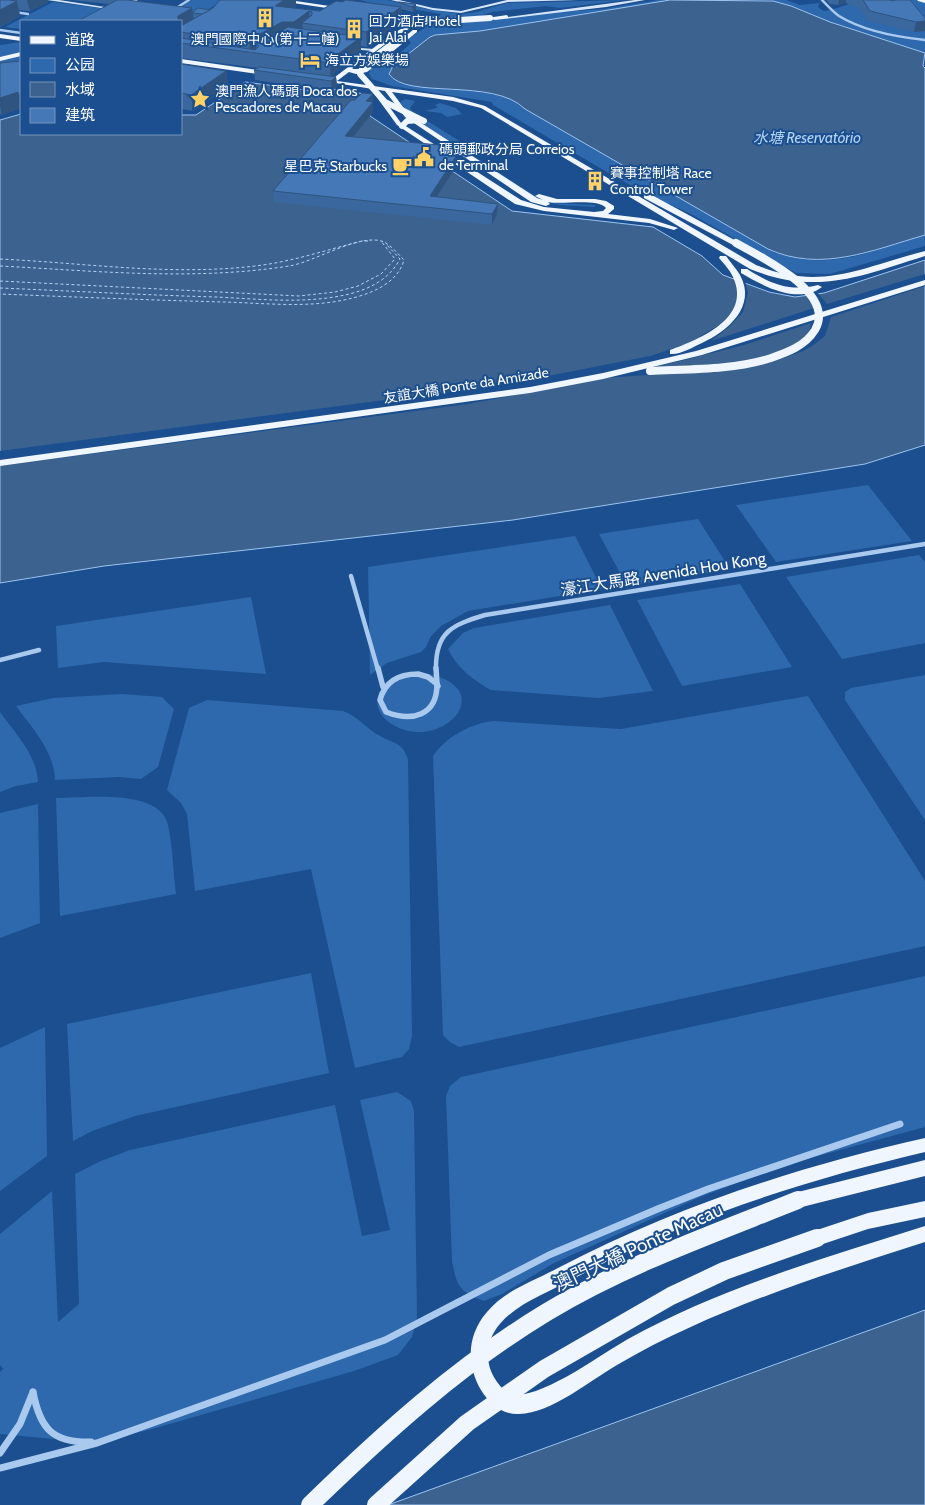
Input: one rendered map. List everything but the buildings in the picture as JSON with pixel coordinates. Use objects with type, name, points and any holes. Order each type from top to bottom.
[{"type":"main road","points":[[49,0],[132,11]]},
{"type":"main road","points":[[98,20],[134,0]]},
{"type":"main road","points":[[93,20],[134,0]]},
{"type":"main road","points":[[276,0],[345,7]]},
{"type":"main road","points":[[393,0],[433,9],[461,12],[476,10],[502,2],[576,0]]},
{"type":"main road","points":[[579,9],[631,0]]},
{"type":"main road","points":[[920,0],[925,1]]},
{"type":"main road","points":[[396,40],[432,22],[477,21],[644,1]]},
{"type":"main road","points":[[379,10],[433,19],[460,20],[644,1]]},
{"type":"main road","points":[[101,20],[116,10]]},
{"type":"main road","points":[[379,10],[440,21],[507,17]]},
{"type":"main road","points":[[379,10],[401,14],[414,20],[415,24],[360,70],[361,77],[389,104],[424,122],[545,199],[674,228]]},
{"type":"main road","points":[[349,68],[351,72],[359,72],[369,67],[420,27],[423,20],[412,15]]},
{"type":"main road","points":[[334,80],[394,35],[404,32]]},
{"type":"main road","points":[[0,33],[20,37]]},
{"type":"main road","points":[[0,43],[13,41],[20,38]]},
{"type":"main road","points":[[337,46],[374,50]]},
{"type":"main road","points":[[343,50],[364,53],[366,56]]},
{"type":"main road","points":[[0,55],[20,54]]},
{"type":"main road","points":[[0,59],[20,54]]},
{"type":"main road","points":[[182,60],[250,67],[277,73],[182,60]]},
{"type":"main road","points":[[369,67],[367,76],[373,83],[385,88],[407,116],[534,200],[550,205],[588,208],[645,221]]},
{"type":"main road","points":[[385,88],[315,78],[453,99],[483,107],[759,266],[785,275],[806,278],[831,276],[925,248]]},
{"type":"main road","points":[[376,92],[402,126],[511,199],[530,206],[554,210],[588,208]]},
{"type":"main road","points":[[402,126],[402,123],[407,121],[424,122]]},
{"type":"main road","points":[[615,182],[674,228],[766,285],[786,290],[807,290],[925,253]]},
{"type":"main road","points":[[602,376],[747,364],[787,353],[810,337],[818,327],[820,319],[818,308],[812,298],[789,275],[673,208],[615,182]]},
{"type":"main road","points":[[615,182],[762,272],[800,281],[823,281],[844,278]]},
{"type":"main road","points":[[652,359],[698,343],[732,319],[740,305],[742,284],[734,270],[723,258]]},
{"type":"main road","name":"友誼大橋 Ponte da Amizade","points":[[0,455],[525,384],[652,359],[702,347],[925,276]]},
{"type":"main road","name":"友誼大橋 Ponte da Amizade","points":[[0,463],[441,404],[602,376],[708,351],[925,282]]},
{"type":"main road","points":[[925,1145],[805,1176],[676,1220],[598,1254],[501,1310],[480,1336],[479,1359],[483,1377],[497,1398],[510,1405],[524,1405],[549,1396],[613,1357],[664,1330],[793,1278],[925,1234]]},
{"type":"main road","name":"澳門大橋 Ponte Macau","points":[[310,1505],[363,1454],[468,1366],[516,1332],[566,1302],[626,1272],[798,1200],[925,1168]]},
{"type":"main road","points":[[376,1505],[467,1423],[544,1369],[671,1296],[724,1271],[817,1238],[868,1221],[925,1209]]},
{"type":"main road","points":[[876,1250],[925,1242]]},
{"type":"street","points":[[172,10],[189,0]]},
{"type":"street","points":[[822,0],[835,13],[850,21],[913,39],[925,45]]},
{"type":"street","points":[[12,11],[28,14]]},
{"type":"street","points":[[913,39],[925,40]]},
{"type":"street","name":"濠江大馬路 Avenida Hou Kong","points":[[438,686],[436,648],[446,632],[459,624],[485,616],[925,544]]},
{"type":"street","points":[[350,576],[383,687],[380,700],[386,712],[399,718],[411,718],[424,713],[435,701],[438,686],[427,676],[418,674],[391,680],[383,687]]},
{"type":"street","points":[[0,660],[39,650]]},
{"type":"street","points":[[0,1468],[97,1443],[385,1340],[549,1255],[708,1188],[900,1124]]},
{"type":"street","points":[[0,1453],[20,1424],[33,1392],[36,1410],[51,1432],[67,1441],[97,1443]]},
{"type":"green space","points":[[192,0],[224,0],[197,16],[170,13]]},
{"type":"green space","points":[[360,0],[387,0],[427,9],[462,14],[507,3],[625,0],[560,8],[546,6],[492,12],[474,18],[438,18],[441,14],[399,7],[394,9]]},
{"type":"green space","points":[[658,0],[670,0],[480,31],[435,35],[393,66],[389,74],[398,82],[412,86],[472,91],[511,99],[525,109],[775,253],[808,260],[841,259],[925,235],[925,246],[830,274],[796,273],[691,214],[617,178],[493,105],[492,102],[392,86],[372,79],[369,74],[370,69],[388,63],[401,52],[411,43],[408,39],[429,25],[436,23],[486,21],[532,14],[603,9]]},
{"type":"green space","points":[[769,0],[786,0],[800,5],[820,3],[819,8],[824,11],[855,2],[856,0],[916,0],[925,3],[925,53],[830,22],[791,6]]},
{"type":"green space","points":[[53,2],[108,9],[89,20],[20,20],[20,29],[5,27]]},
{"type":"green space","points":[[20,42],[20,66],[0,68],[0,45]]},
{"type":"green space","points":[[405,99],[415,101],[410,108],[413,112],[466,145],[459,147],[541,200],[554,203],[595,205],[595,207],[560,205],[540,200],[411,116],[400,102]]},
{"type":"green space","points":[[440,103],[456,108],[462,114],[447,117],[441,113],[425,111],[438,107],[435,105]]},
{"type":"green space","points":[[868,485],[912,541],[776,562],[736,505]]},
{"type":"green space","points":[[698,519],[730,569],[627,586],[599,534]]},
{"type":"green space","points":[[575,536],[602,589],[468,611],[441,626],[431,636],[426,647],[421,652],[387,663],[370,675],[368,567]]},
{"type":"green space","points":[[919,555],[925,562],[925,643],[842,659],[786,577]]},
{"type":"green space","points":[[740,584],[792,667],[682,686],[637,600]]},
{"type":"green space","points":[[251,597],[266,674],[104,662],[58,668],[56,626]]},
{"type":"green space","points":[[610,605],[653,691],[598,698],[491,690],[466,673],[451,656],[448,649],[463,633],[474,628]]},
{"type":"green space","points":[[424,673],[447,680],[459,691],[462,703],[457,714],[446,724],[431,731],[413,732],[387,721],[378,708],[377,700],[382,687],[397,678]]},
{"type":"green space","points":[[925,675],[925,820],[845,700],[845,692],[851,688]]},
{"type":"green space","points":[[122,694],[162,697],[174,709],[158,767],[141,779],[119,777],[55,780],[54,769],[47,750],[16,706],[53,698]]},
{"type":"green space","points":[[808,696],[925,881],[925,946],[459,1047],[443,1035],[433,756],[438,749],[460,732],[485,722],[621,729]]},
{"type":"green space","points":[[207,700],[343,711],[403,749],[408,760],[412,1036],[409,1049],[402,1057],[355,1068],[311,869],[195,891],[187,814],[181,803],[167,790],[189,708]]},
{"type":"green space","points":[[0,712],[18,736],[34,763],[38,782],[16,786],[0,792]]},
{"type":"green space","points":[[102,797],[137,800],[151,805],[162,813],[170,833],[176,894],[60,916],[56,798]]},
{"type":"green space","points":[[38,804],[40,923],[0,938],[0,813]]},
{"type":"green space","points":[[311,973],[329,1073],[135,1116],[92,1131],[73,1141],[67,1024]]},
{"type":"green space","points":[[925,976],[925,1127],[785,1165],[700,1197],[554,1263],[502,1294],[484,1301],[464,1291],[461,1287],[452,1261],[446,1096],[450,1086],[461,1077]]},
{"type":"green space","points":[[45,1027],[47,1156],[0,1191],[0,1048]]},
{"type":"green space","points":[[397,1092],[411,1101],[414,1111],[417,1318],[412,1337],[398,1355],[354,1371],[97,1443],[0,1434],[0,1372],[3,1369],[0,1365],[0,1234],[52,1191],[58,1322],[79,1304],[75,1174],[101,1161],[130,1150],[335,1105],[362,1236],[390,1230],[360,1100]]},
{"type":"water","name":"水塘 Reservatório","points":[[670,0],[773,1],[925,53],[923,66],[925,68],[925,235],[847,257],[808,259],[788,256],[768,249],[525,109],[511,99],[472,91],[413,86],[398,82],[389,74],[393,66],[435,35],[480,31]]},
{"type":"water","points":[[245,82],[328,93],[333,89],[365,94],[370,116],[512,211],[653,227],[702,256],[723,275],[769,292],[795,297],[824,293],[925,260],[925,445],[865,464],[513,520],[104,566],[0,583],[0,120],[20,114],[20,135],[182,135],[182,115],[196,115]]},
{"type":"water","points":[[925,1310],[925,1505],[388,1505]]},
{"type":"pier","points":[[925,274],[925,286],[831,317],[825,336],[803,351],[775,361],[718,370],[605,378],[468,404],[0,466],[0,451],[475,388],[650,356],[689,343],[721,324],[734,310],[739,294],[739,278],[745,280],[748,293],[743,312],[729,327],[711,341],[814,308],[805,294],[817,292],[827,304]],"holes":[[[811,323],[809,333],[799,342],[765,357],[730,363],[652,368],[744,345]]]},
{"type":"ferry route","points":[[0,259],[128,268],[223,269],[282,262],[363,241]]},
{"type":"ferry route","points":[[0,266],[145,274],[253,271],[289,266],[363,241]]},
{"type":"ferry route","points":[[363,241],[371,241]]},
{"type":"ferry route","points":[[363,241],[381,241]]},
{"type":"ferry route","points":[[0,281],[299,296],[335,292],[358,286],[381,274],[395,259],[381,241]]},
{"type":"ferry route","points":[[0,294],[269,304],[314,304],[344,300],[380,288],[395,276],[400,269],[404,260],[392,248],[381,241]]},
{"type":"ferry route","points":[[0,288],[281,300],[329,298],[370,287],[390,273],[400,259],[386,244]]},
{"type":"place","name":"澳門國際中心(第十二幢)","points":[[265,18]]},
{"type":"place","name":"回力酒店 Hotel Jai Alai","points":[[354,29]]},
{"type":"place","name":"海立方娛樂場","points":[[310,60]]},
{"type":"place","name":"澳門漁人碼頭 Doca dos Pescadores de Macau","points":[[200,99]]},
{"type":"place","name":"碼頭郵政分局 Correios de Terminal","points":[[424,157]]},
{"type":"place","name":"星巴克 Starbucks","points":[[402,166]]},
{"type":"place","name":"賽事控制塔 Race Control Tower","points":[[595,181]]}]
